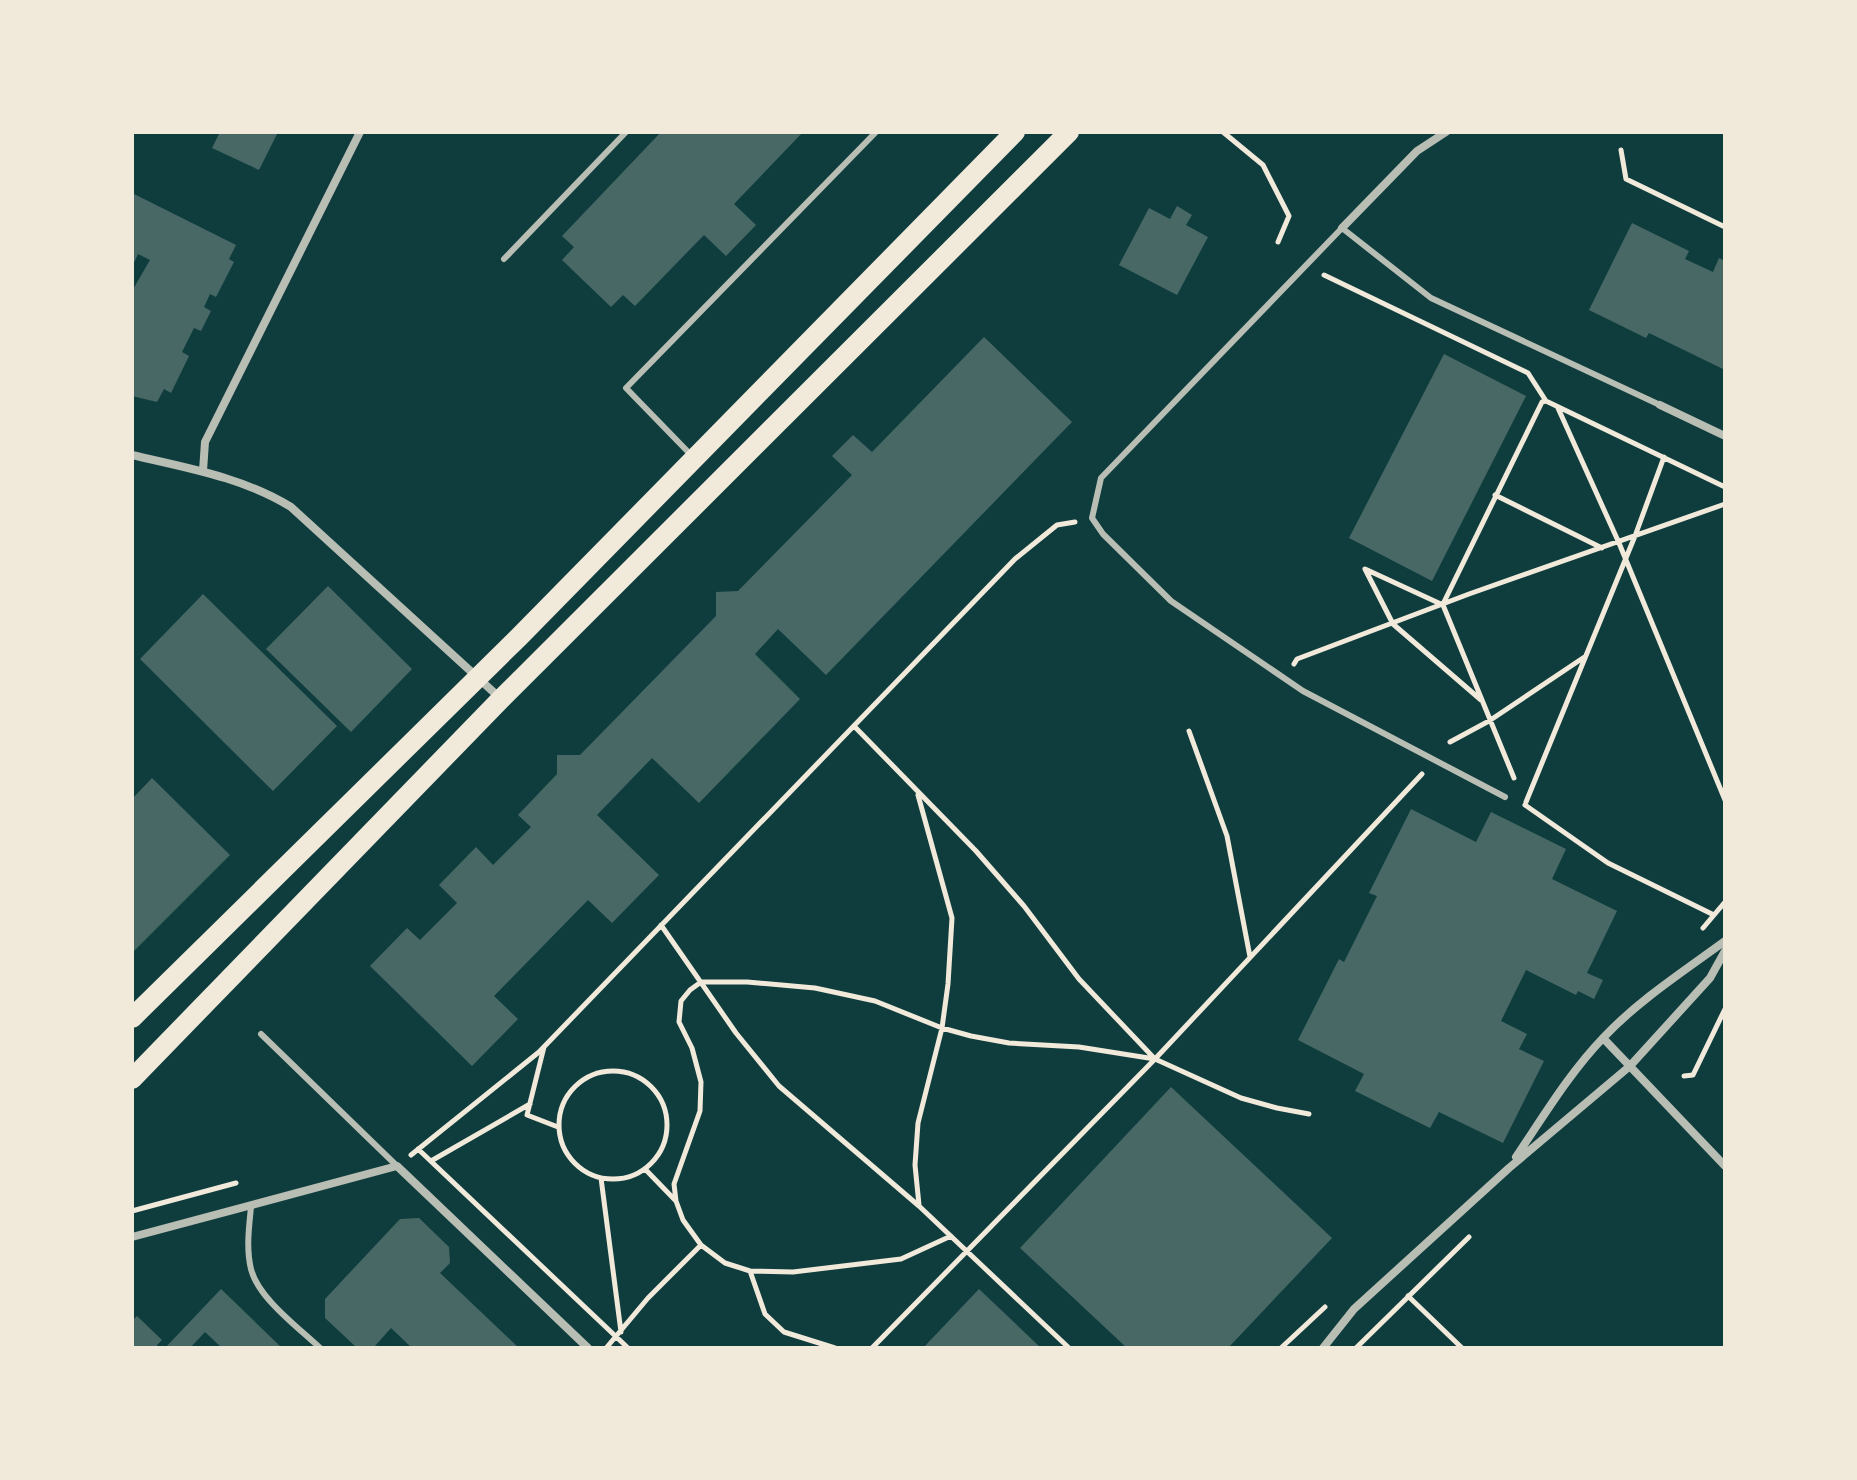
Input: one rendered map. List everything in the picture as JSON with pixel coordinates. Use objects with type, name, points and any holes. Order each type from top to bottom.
[{"type":"main road","points":[[132,1018],[696,460],[1015,132]]},
{"type":"main road","points":[[132,1079],[501,699],[1069,132]]},
{"type":"street","points":[[203,471],[205,442],[360,132]]},
{"type":"street","points":[[1342,228],[1417,151],[1446,132]]},
{"type":"street","points":[[1660,405],[1725,436]]},
{"type":"street","points":[[132,455],[245,483],[291,507],[501,699]]},
{"type":"street","points":[[1509,1168],[1550,1107],[1603,1038],[1637,1007],[1725,941]]},
{"type":"street","points":[[1323,1348],[1354,1309],[1509,1168],[1630,1066],[1710,978],[1725,951]]},
{"type":"street","points":[[1603,1038],[1725,1166]]},
{"type":"street","points":[[132,1237],[397,1166],[588,1348]]},
{"type":"lane","points":[[504,259],[626,132]]},
{"type":"lane","points":[[696,460],[626,388],[876,132]]},
{"type":"lane","points":[[1505,797],[1303,691],[1171,601],[1103,534],[1092,518],[1101,478],[1342,228],[1431,298],[1660,405]]},
{"type":"lane","points":[[261,1034],[397,1166]]},
{"type":"lane","points":[[251,1207],[248,1232],[251,1270],[260,1290],[320,1348]]},
{"type":"path","points":[[1223,132],[1263,165],[1289,216],[1278,242]]},
{"type":"path","points":[[1621,150],[1626,179],[1725,227]]},
{"type":"path","points":[[1324,275],[1528,373],[1546,401],[1725,487]]},
{"type":"path","points":[[1443,605],[1536,410],[1546,401]]},
{"type":"path","points":[[1558,407],[1619,543],[1725,800]]},
{"type":"path","points":[[1525,805],[1664,457]]},
{"type":"path","points":[[1495,495],[1603,548]]},
{"type":"path","points":[[1285,679],[1297,659],[1725,504]]},
{"type":"path","points":[[397,1166],[544,1046],[1015,559],[1057,525],[1092,518]]},
{"type":"path","points":[[1481,700],[1393,624],[1365,569],[1443,605],[1515,777],[1505,797],[1525,805],[1608,863],[1714,915]]},
{"type":"path","points":[[1450,742],[1489,721],[1583,658]]},
{"type":"path","points":[[854,726],[976,851],[1024,906],[1079,979],[1155,1059]]},
{"type":"path","points":[[1189,731],[1227,836],[1250,958]]},
{"type":"path","points":[[872,1348],[1155,1059],[1426,770]]},
{"type":"path","points":[[918,793],[952,918],[942,1028],[918,1123],[915,1165],[919,1206]]},
{"type":"path","points":[[661,925],[736,1033],[779,1086],[919,1206],[1069,1348]]},
{"type":"path","points":[[951,1236],[901,1259],[793,1272],[750,1271],[725,1263],[701,1245],[683,1220],[674,1184],[700,1111],[701,1082],[692,1048],[679,1022],[678,1010],[690,990],[701,982],[747,982],[815,988],[875,1001],[942,1028],[1009,1043],[1079,1047],[1155,1059],[1241,1098],[1309,1114]]},
{"type":"path","points":[[1684,1076],[1693,1075],[1725,1009]]},
{"type":"path","points":[[544,1046],[527,1115],[558,1127]]},
{"type":"path","points":[[619,1070],[636,1075],[651,1086],[662,1102],[667,1120],[666,1138],[658,1155],[645,1169],[616,1180],[585,1172],[571,1161],[561,1145],[558,1127],[560,1108],[569,1092],[583,1079],[600,1072],[619,1070]]},
{"type":"path","points":[[431,1161],[530,1104]]},
{"type":"path","points":[[418,1149],[619,1335],[628,1348]]},
{"type":"path","points":[[645,1169],[676,1201]]},
{"type":"path","points":[[601,1178],[619,1335]]},
{"type":"path","points":[[132,1211],[236,1183]]},
{"type":"path","points":[[1356,1348],[1406,1294],[1475,1231]]},
{"type":"path","points":[[607,1348],[648,1298],[701,1245]]},
{"type":"path","points":[[750,1271],[765,1314],[784,1332],[835,1348]]},
{"type":"path","points":[[1406,1294],[1462,1348]]},
{"type":"building","points":[[220,132],[278,132],[259,170],[212,148]]},
{"type":"building","points":[[661,132],[803,132],[734,204],[756,225],[726,256],[704,235],[635,306],[623,295],[611,307],[562,260],[574,247],[562,236]]},
{"type":"building","points":[[132,193],[236,245],[229,259],[234,262],[216,297],[210,294],[204,307],[211,311],[201,331],[194,328],[182,352],[189,356],[171,393],[164,389],[157,402],[132,396],[132,291],[150,260],[138,254],[132,267]]},
{"type":"building","points":[[1177,206],[1192,215],[1186,225],[1208,237],[1177,295],[1119,265],[1149,208],[1170,219]]},
{"type":"building","points":[[1632,223],[1689,251],[1685,259],[1713,272],[1719,258],[1725,261],[1725,370],[1649,333],[1646,338],[1589,310]]},
{"type":"building","points":[[984,337],[1072,422],[826,675],[778,629],[755,654],[800,699],[699,803],[652,758],[597,815],[659,875],[612,923],[588,900],[494,996],[518,1019],[472,1066],[370,966],[407,928],[420,940],[457,903],[439,885],[476,847],[493,865],[531,827],[518,815],[557,774],[557,755],[580,755],[716,616],[716,592],[738,591],[852,475],[832,456],[853,435],[872,452]]},
{"type":"building","points":[[1444,354],[1526,396],[1432,581],[1349,538]]},
{"type":"building","points":[[328,586],[412,669],[351,732],[266,649]]},
{"type":"building","points":[[203,594],[337,726],[273,791],[140,659]]},
{"type":"building","points":[[152,778],[230,855],[132,953],[132,799]]},
{"type":"building","points":[[1411,809],[1476,842],[1491,812],[1566,849],[1552,879],[1617,911],[1587,973],[1603,980],[1594,999],[1578,991],[1576,995],[1526,970],[1501,1021],[1527,1034],[1519,1049],[1544,1061],[1503,1143],[1439,1112],[1430,1128],[1355,1091],[1364,1074],[1298,1040],[1339,959],[1344,962],[1377,896],[1369,893]]},
{"type":"building","points":[[1171,1087],[1332,1238],[1228,1348],[1127,1348],[1020,1248]]},
{"type":"building","points":[[419,1218],[449,1247],[450,1263],[440,1273],[519,1348],[412,1348],[391,1328],[375,1346],[356,1347],[325,1318],[325,1299],[400,1219]]},
{"type":"building","points":[[221,1289],[282,1348],[222,1348],[205,1332],[190,1348],[165,1348]]},
{"type":"building","points":[[979,1289],[1041,1348],[923,1348]]},
{"type":"building","points":[[137,1316],[162,1340],[157,1345],[159,1348],[132,1348],[132,1321]]}]
